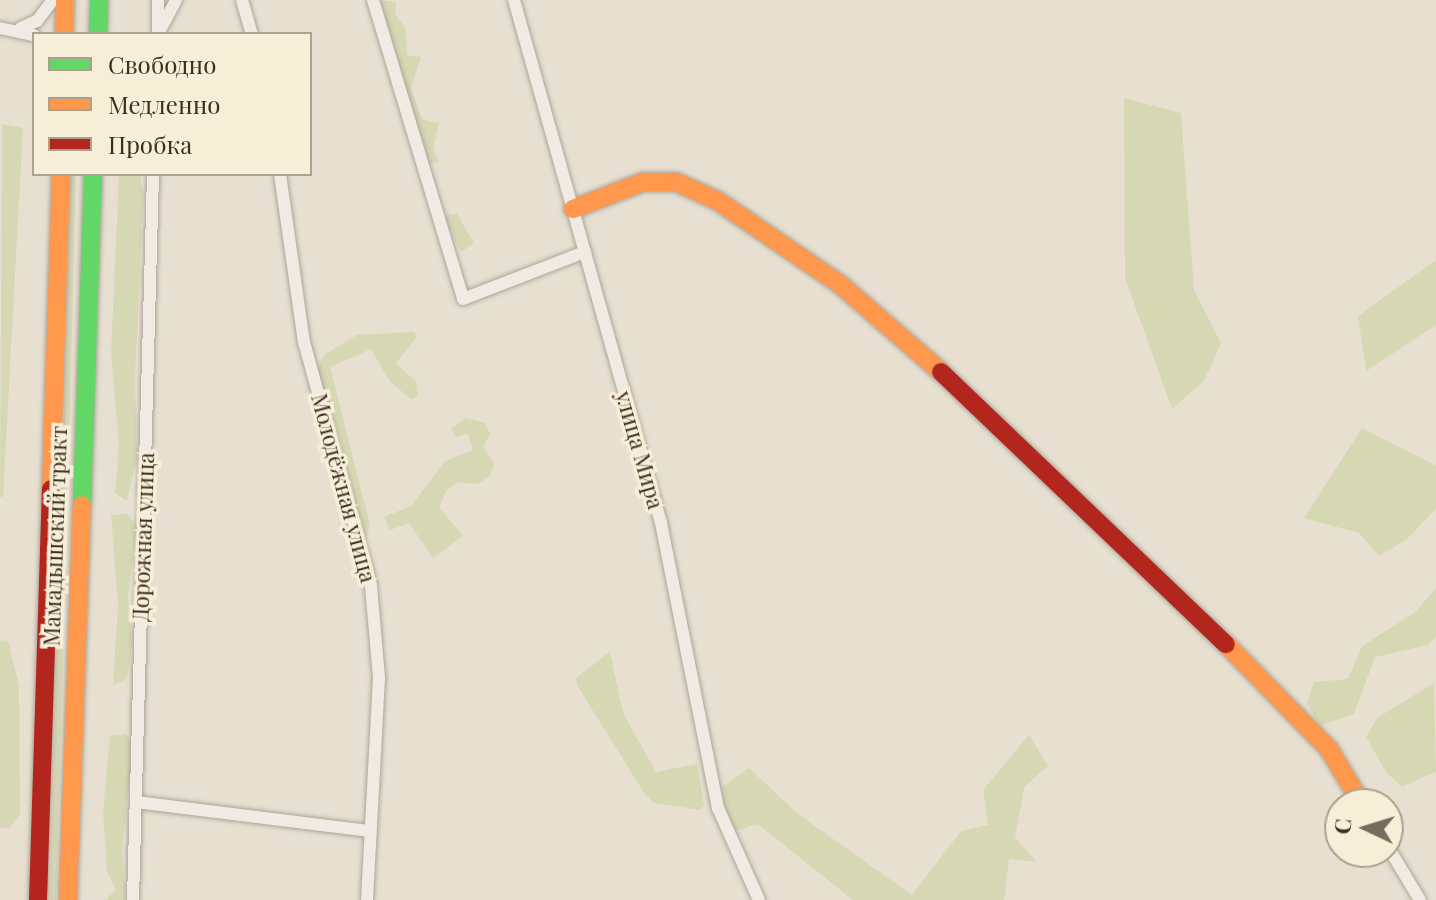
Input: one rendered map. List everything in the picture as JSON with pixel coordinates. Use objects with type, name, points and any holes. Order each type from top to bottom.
[{"type":"main road","points":[[64,32],[65,0]]},
{"type":"main road","points":[[98,32],[99,0]]},
{"type":"main road","name":"Мамадышский тракт","points":[[38,900],[61,176]]},
{"type":"main road","name":"Мамадышский тракт","points":[[68,900],[93,176]]},
{"type":"main road","points":[[573,209],[643,182],[676,182],[718,201],[841,285],[957,386],[1117,543],[1174,591],[1329,749],[1352,788]]},
{"type":"street","points":[[0,28],[21,28],[37,21],[53,0]]},
{"type":"street","points":[[158,0],[158,32]]},
{"type":"street","points":[[159,32],[176,0]]},
{"type":"street","points":[[242,0],[251,32]]},
{"type":"street","points":[[373,0],[463,299],[585,252]]},
{"type":"street","name":"улица Мира","points":[[514,0],[661,523],[718,808],[759,900]]},
{"type":"street","points":[[21,28],[32,34]]},
{"type":"street","name":"Дорожная улица","points":[[133,900],[153,176]]},
{"type":"street","name":"Молодёжная улица","points":[[280,176],[304,342],[371,586],[379,678],[367,900]]},
{"type":"street","points":[[136,802],[370,831]]},
{"type":"street","points":[[1401,868],[1420,900]]},
{"type":"green space","points":[[380,0],[396,2],[395,14],[406,29],[407,55],[421,57],[411,88],[422,119],[439,123],[433,149],[439,162],[427,165]]},
{"type":"green space","points":[[1124,98],[1181,113],[1194,290],[1221,343],[1204,381],[1172,409],[1125,278]]},
{"type":"green space","points":[[2,124],[23,128],[3,497],[0,497]]},
{"type":"green space","points":[[71,176],[76,176],[56,900],[50,900]]},
{"type":"green space","points":[[119,176],[140,176],[143,194],[135,378],[137,457],[127,501],[115,493],[119,444],[111,353]]},
{"type":"green space","points":[[457,214],[474,243],[461,252],[443,215]]},
{"type":"green space","points":[[1436,260],[1436,325],[1366,371],[1358,316]]},
{"type":"green space","points":[[414,332],[417,337],[396,363],[416,382],[418,396],[411,399],[390,382],[371,349],[330,367],[370,525],[366,539],[316,370],[324,355],[357,335]]},
{"type":"green space","points":[[465,418],[486,423],[490,435],[483,446],[494,464],[490,476],[477,484],[457,482],[446,491],[439,508],[463,536],[433,558],[409,523],[390,530],[384,517],[411,506],[445,461],[473,450],[468,434],[456,437],[451,429]]},
{"type":"green space","points":[[1362,428],[1436,465],[1436,509],[1407,539],[1379,556],[1359,533],[1304,518]]},
{"type":"green space","points":[[128,514],[137,528],[128,596],[132,643],[127,679],[113,685],[118,605],[111,515]]},
{"type":"green space","points":[[1436,588],[1436,637],[1428,645],[1375,657],[1354,714],[1319,726],[1307,702],[1314,682],[1348,679],[1362,646],[1414,613]]},
{"type":"green space","points":[[8,640],[19,686],[20,815],[9,828],[0,828],[0,641]]},
{"type":"green space","points":[[610,652],[623,713],[656,772],[697,764],[704,805],[700,810],[654,803],[644,793],[577,685],[576,678]]},
{"type":"green space","points":[[1434,683],[1436,772],[1402,787],[1386,772],[1366,737],[1377,718]]},
{"type":"green space","points":[[125,734],[133,744],[122,848],[125,900],[105,900],[116,890],[107,871],[103,812],[110,736]]},
{"type":"green space","points":[[1029,735],[1048,766],[1024,787],[1015,838],[1037,862],[1009,859],[1004,900],[853,900],[758,824],[727,833],[722,787],[749,768],[798,814],[912,895],[961,831],[988,825],[983,790]]},
{"type":"traffic: fast","points":[[98,32],[99,0]]},
{"type":"traffic: fast","points":[[82,505],[93,176]]},
{"type":"traffic: slow","points":[[64,32],[65,0]]},
{"type":"traffic: slow","points":[[51,489],[61,176]]},
{"type":"traffic: slow","points":[[573,209],[643,182],[676,182],[718,201],[841,285],[941,372]]},
{"type":"traffic: slow","points":[[68,900],[82,505]]},
{"type":"traffic: slow","points":[[1226,644],[1329,749],[1352,788]]},
{"type":"traffic: jam","points":[[941,372],[1226,644]]},
{"type":"traffic: jam","points":[[38,900],[51,489]]}]
